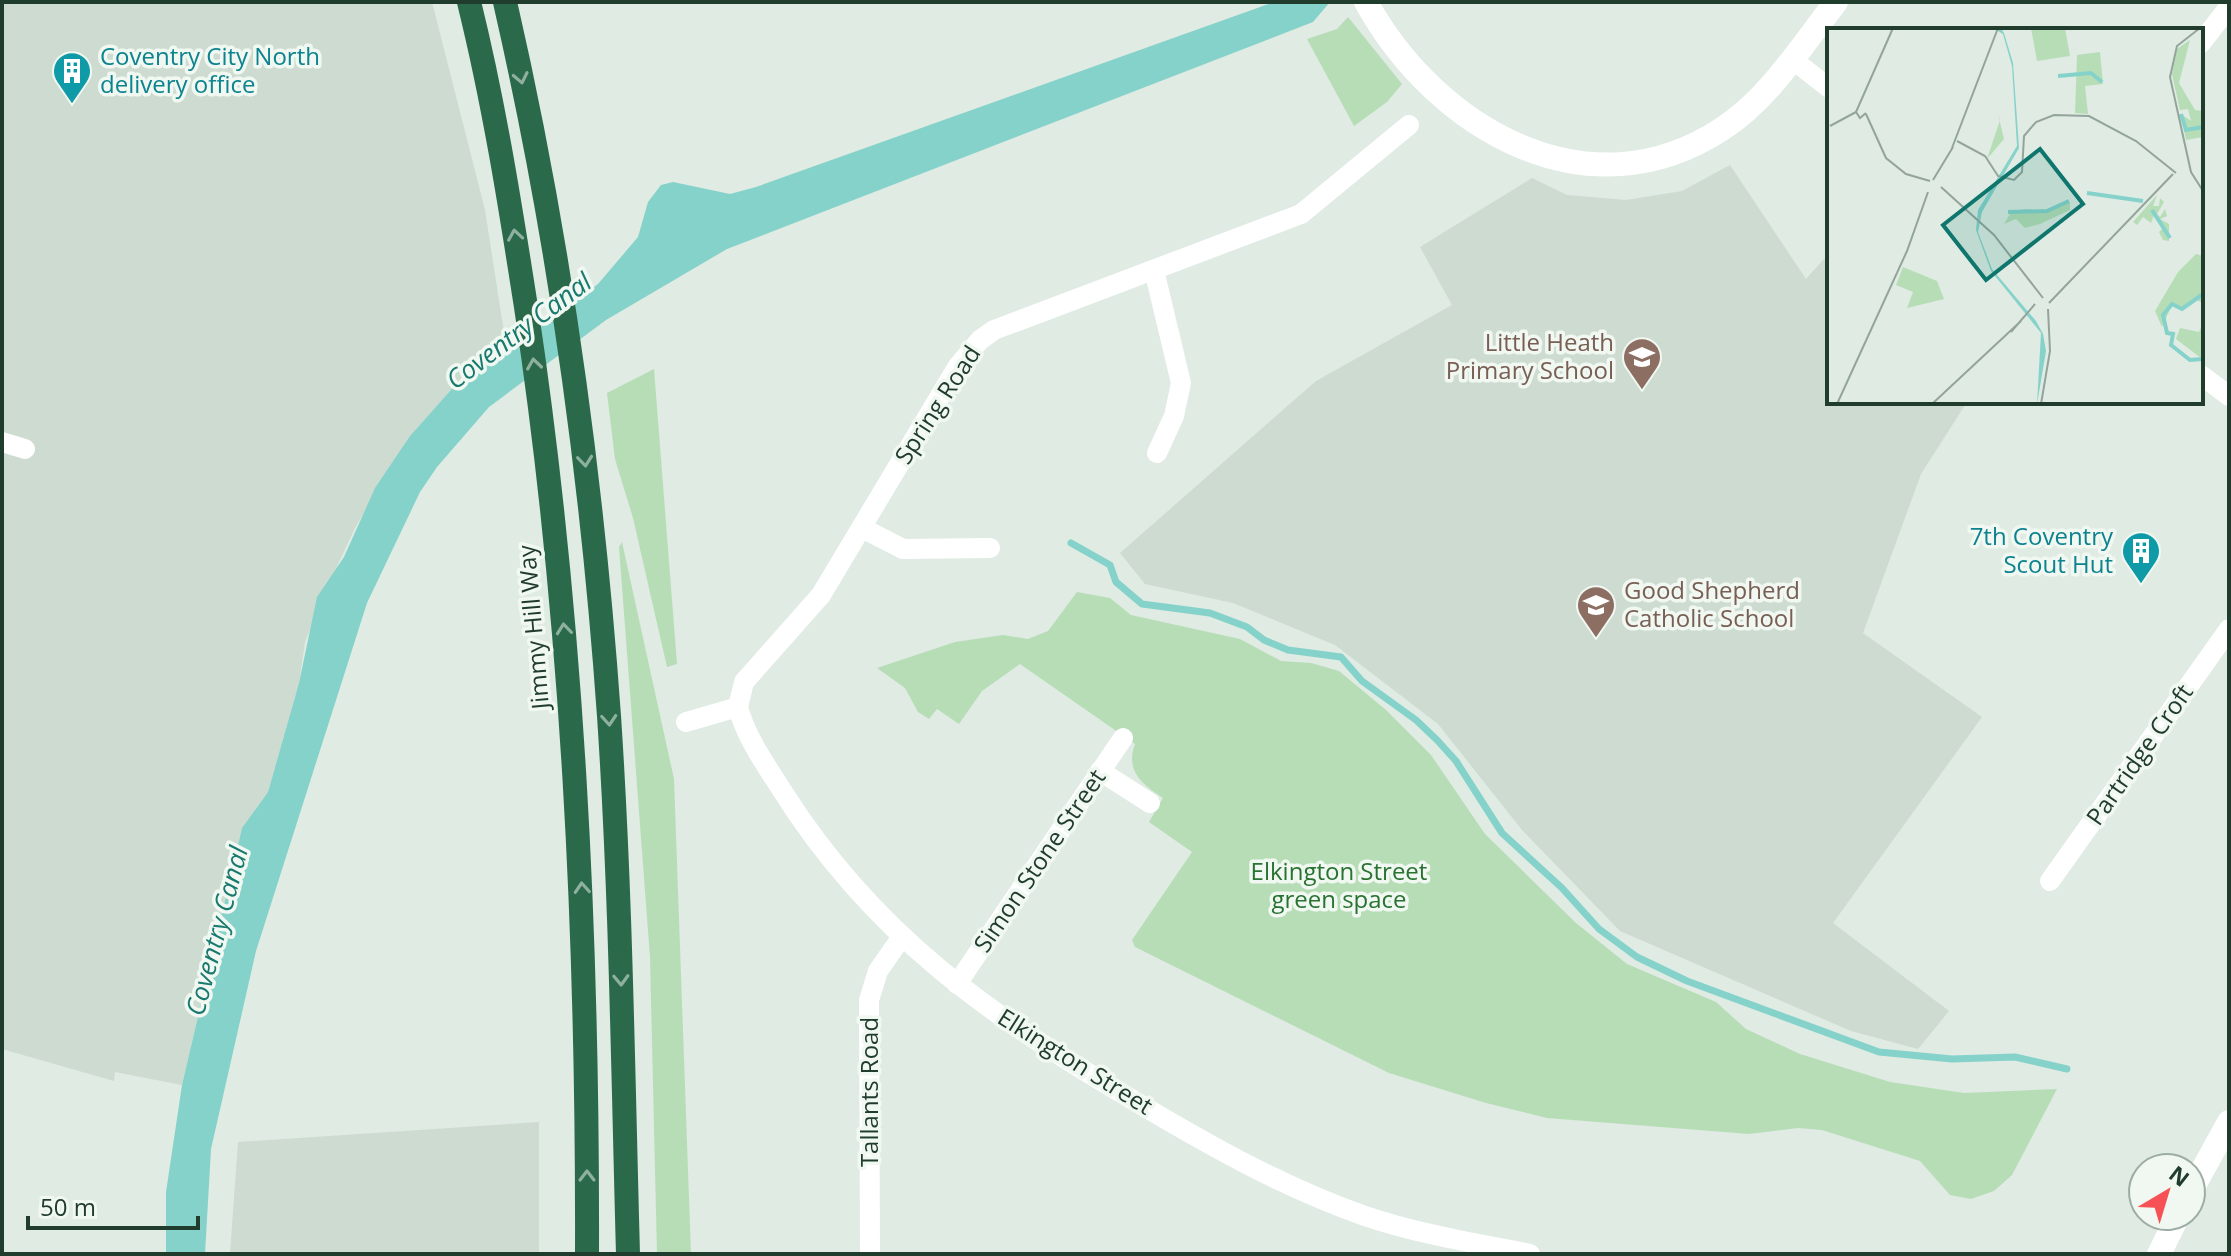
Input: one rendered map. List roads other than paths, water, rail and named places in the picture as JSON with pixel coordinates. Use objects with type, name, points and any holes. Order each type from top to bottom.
[{"type":"highway","name":"Jimmy Hill Way","points":[[469,2],[501,149],[542,416],[566,648],[583,912],[587,1254]]},
{"type":"highway","points":[[505,2],[543,183],[575,384],[609,714],[618,876],[628,1254]]},
{"type":"main road","points":[[1366,2],[1378,23],[1426,81],[1482,125],[1564,162],[1607,167],[1648,163],[1686,150],[1725,128],[1761,95],[1836,2]]},
{"type":"main road","points":[[2207,1162],[2229,1122]]},
{"type":"main road","points":[[2159,1254],[2170,1232]]},
{"type":"street","points":[[2203,40],[2229,7]]},
{"type":"street","points":[[1792,59],[1827,86]]},
{"type":"street","name":"Spring Road","points":[[738,707],[744,682],[821,595],[958,366],[980,340],[994,330],[1301,214],[1409,125]]},
{"type":"street","points":[[1154,270],[1181,383],[1174,416],[1157,453]]},
{"type":"street","points":[[2203,376],[2229,396]]},
{"type":"street","points":[[2,442],[25,449]]},
{"type":"street","points":[[862,528],[903,549],[990,548]]},
{"type":"street","name":"Partridge Croft","points":[[2050,881],[2229,629]]},
{"type":"street","points":[[686,722],[738,707]]},
{"type":"street","name":"Elkington Street","points":[[738,707],[758,753],[809,834],[842,876],[901,938],[957,984],[1073,1065],[1240,1161],[1366,1216],[1530,1254]]},
{"type":"street","name":"Simon Stone Street","points":[[957,984],[1123,738]]},
{"type":"street","points":[[1100,771],[1150,803]]},
{"type":"street","name":"Tallants Road","points":[[870,1254],[869,1000],[878,971],[901,938]]},
{"type":"water","points":[[1274,2],[1330,2],[1313,22],[727,249],[606,320],[489,407],[437,467],[420,492],[367,603],[256,951],[211,1149],[205,1254],[166,1254],[166,1192],[182,1085],[242,828],[268,792],[299,683],[317,597],[344,557],[375,488],[410,436],[458,382],[507,352],[598,284],[638,237],[648,202],[661,185],[673,182],[730,194],[756,187]]},
{"type":"waterway","points":[[1071,543],[1110,565],[1116,582],[1142,604],[1210,613],[1247,627],[1264,640],[1288,650],[1341,657],[1362,681],[1416,720],[1437,740],[1456,761],[1502,833],[1562,888],[1599,929],[1637,957],[1687,981],[1879,1052],[1952,1059],[2015,1057],[2067,1069]]},
{"type":"place","name":"Coventry City North delivery office","points":[[72,105]]},
{"type":"place","name":"Little Heath Primary School","points":[[1642,391]]},
{"type":"place","name":"7th Coventry Scout Hut","points":[[2141,585]]},
{"type":"place","name":"Good Shepherd Catholic School","points":[[1596,639]]},
{"type":"water label","name":"Coventry Canal","points":[[519,331]]},
{"type":"water label","name":"Coventry Canal","points":[[217,931]]},
{"type":"park label","name":"Elkington Street green space","points":[[1339,886]]}]
